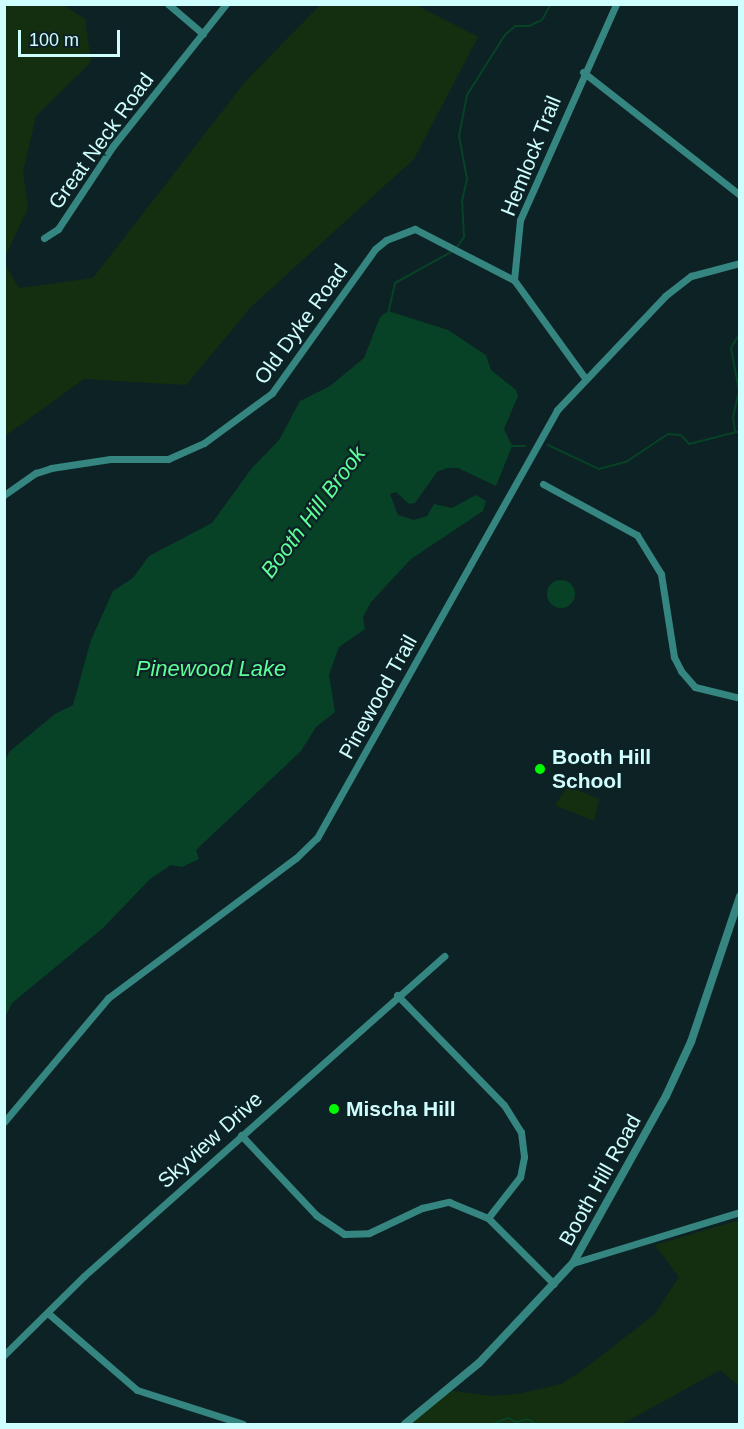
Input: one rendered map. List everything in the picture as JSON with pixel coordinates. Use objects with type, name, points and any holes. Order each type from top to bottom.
[{"type":"street","points":[[168,4],[203,34]]},
{"type":"street","name":"Great Neck Road","points":[[44,238],[58,229],[113,146],[226,4]]},
{"type":"street","name":"Hemlock Trail","points":[[514,279],[520,220],[583,72],[616,4]]},
{"type":"street","points":[[583,72],[740,195]]},
{"type":"street","name":"Old Dyke Road","points":[[4,495],[36,473],[51,468],[110,459],[168,459],[191,451],[272,393],[375,249],[386,240],[415,229],[447,243],[514,279]]},
{"type":"street","name":"Pinewood Trail","points":[[4,1122],[108,998],[296,858],[316,838],[557,410],[665,296],[691,276],[740,263]]},
{"type":"street","points":[[514,279],[585,378]]},
{"type":"street","points":[[543,484],[637,535],[661,574],[674,657],[681,671],[695,687],[740,698]]},
{"type":"street","name":"Booth Hill Road","points":[[405,1425],[478,1363],[573,1263],[666,1096],[691,1042],[740,896]]},
{"type":"street","name":"Skyview Drive","points":[[4,1355],[49,1314],[84,1276],[397,995],[444,956]]},
{"type":"street","points":[[397,995],[504,1105],[521,1132],[524,1157],[520,1177],[488,1218]]},
{"type":"street","points":[[241,1135],[316,1215],[344,1234],[369,1233],[423,1208],[449,1202],[488,1218],[554,1284]]},
{"type":"street","points":[[573,1263],[740,1212]]},
{"type":"street","points":[[49,1314],[137,1390],[243,1425]]},
{"type":"shaded area","points":[[5,4],[63,5],[85,19],[91,62],[36,116],[23,172],[28,208],[5,257]]},
{"type":"shaded area","points":[[320,5],[416,5],[478,37],[414,159],[251,307],[186,385],[84,379],[5,436],[5,265],[19,288],[93,278],[245,82]]},
{"type":"shaded area","points":[[568,786],[599,799],[594,821],[555,805]]},
{"type":"shaded area","points":[[739,1220],[739,1386],[720,1370],[622,1424],[411,1424],[447,1390],[490,1396],[518,1394],[561,1384],[579,1373],[655,1314],[679,1277],[655,1245]]},
{"type":"water","name":"Pinewood Lake","points":[[388,311],[448,330],[486,355],[491,370],[516,390],[518,396],[504,429],[512,446],[496,486],[458,468],[447,468],[437,472],[415,503],[409,504],[396,492],[390,494],[398,515],[414,520],[427,516],[434,504],[452,508],[476,495],[486,501],[483,511],[411,559],[371,602],[363,617],[365,629],[339,647],[329,675],[335,712],[316,727],[301,751],[196,850],[199,859],[182,867],[171,865],[150,879],[103,928],[12,1003],[5,1017],[4,764],[9,752],[55,714],[73,705],[91,640],[113,591],[133,578],[149,556],[212,523],[252,468],[279,440],[300,401],[330,386],[364,358],[380,317]]},
{"type":"water","points":[[561,580],[571,584],[575,594],[571,604],[561,608],[551,604],[547,594],[551,584]]},
{"type":"waterway","name":"Booth Hill Brook","points":[[457,247],[464,237],[462,201],[467,179],[459,136],[467,95],[505,35],[515,26],[529,26],[542,20],[551,4]]},
{"type":"waterway","name":"Booth Hill Brook","points":[[388,314],[395,283],[453,251]]},
{"type":"waterway","points":[[735,431],[733,417],[739,391],[731,348],[740,333]]},
{"type":"waterway","points":[[548,445],[599,469],[626,462],[668,434],[681,435],[689,444],[740,431]]},
{"type":"waterway","points":[[510,446],[525,446]]},
{"type":"waterway","points":[[493,1424],[508,1418],[516,1422],[528,1419],[535,1424]]},
{"type":"place","name":"Booth Hill School","points":[[540,769]]},
{"type":"place","name":"Mischa Hill","points":[[334,1109]]}]
